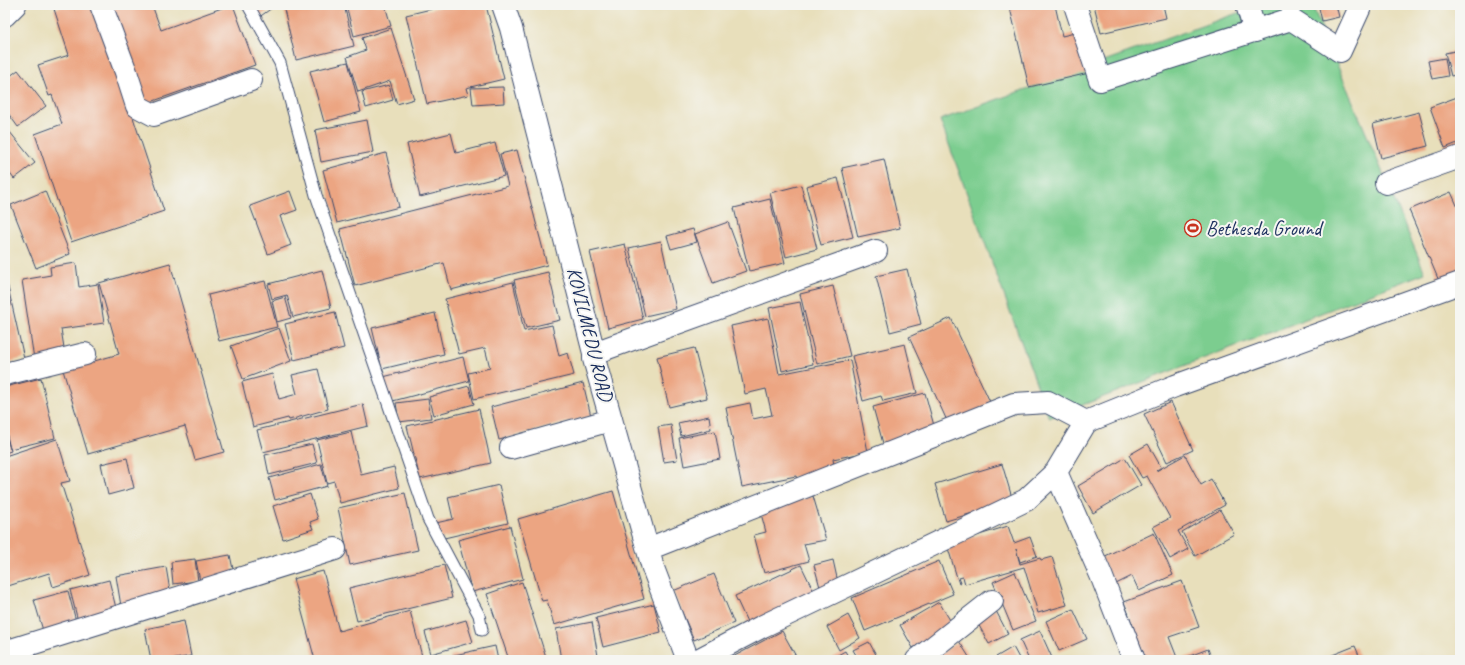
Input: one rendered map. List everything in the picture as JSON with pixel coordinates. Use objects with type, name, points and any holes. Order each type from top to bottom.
[{"type":"street","points":[[5,15],[15,5]]},
{"type":"street","points":[[101,5],[137,106],[154,115],[251,80]]},
{"type":"street","name":"KOVILMEDU ROAD","points":[[503,5],[511,28],[594,353],[594,359],[611,420],[653,568],[688,660]]},
{"type":"street","points":[[1076,5],[1100,80],[1291,19],[1340,52],[1361,5]]},
{"type":"street","points":[[1247,5],[1255,31]]},
{"type":"street","points":[[1386,183],[1460,157]]},
{"type":"street","points":[[594,353],[876,251]]},
{"type":"street","points":[[698,660],[763,626],[1026,500],[1056,472],[1086,422],[1175,386],[1460,283]]},
{"type":"street","points":[[5,374],[85,354]]},
{"type":"street","points":[[648,549],[1014,404],[1048,402],[1086,422]]},
{"type":"street","points":[[511,448],[611,420]]},
{"type":"street","points":[[1056,472],[1101,575],[1134,660]]},
{"type":"street","points":[[5,652],[335,549]]},
{"type":"street","points":[[917,660],[992,600]]},
{"type":"lane","points":[[248,5],[280,63],[316,195],[428,519],[479,615],[482,630]]},
{"type":"green space","name":"Bethesda Ground","points":[[1260,5],[1312,5],[1425,273],[1049,418],[940,120]]},
{"type":"building","points":[[66,5],[92,5],[116,66],[164,211],[71,242],[35,134],[62,124],[52,95],[49,96],[38,65],[69,55],[54,9]]},
{"type":"building","points":[[110,5],[152,5],[161,30],[233,5],[255,65],[145,104]]},
{"type":"building","points":[[253,5],[276,5],[258,18]]},
{"type":"building","points":[[283,5],[344,5],[354,46],[296,60]]},
{"type":"building","points":[[346,5],[385,5],[391,26],[354,36]]},
{"type":"building","points":[[448,5],[486,5],[504,79],[466,88],[468,95],[427,104],[406,15]]},
{"type":"building","points":[[1022,5],[1055,5],[1062,36],[1079,32],[1089,73],[1029,87],[1010,8]]},
{"type":"building","points":[[1094,5],[1163,5],[1166,18],[1101,33]]},
{"type":"building","points":[[1336,5],[1339,17],[1322,21],[1319,8]]},
{"type":"building","points":[[391,28],[414,99],[397,104],[390,81],[358,92],[347,57],[366,50],[362,38]]},
{"type":"building","points":[[1460,50],[1460,74],[1451,76],[1445,53]]},
{"type":"building","points":[[1445,58],[1448,76],[1432,79],[1428,61]]},
{"type":"building","points":[[348,62],[361,112],[324,122],[310,71]]},
{"type":"building","points":[[18,70],[46,106],[18,127],[5,109],[5,80]]},
{"type":"building","points":[[389,85],[393,100],[366,108],[362,92]]},
{"type":"building","points":[[503,87],[504,103],[473,105],[471,88]]},
{"type":"building","points":[[1460,96],[1460,142],[1445,148],[1430,107]]},
{"type":"building","points":[[1419,112],[1428,146],[1381,158],[1373,124]]},
{"type":"building","points":[[367,120],[373,152],[321,162],[315,130]]},
{"type":"building","points":[[5,126],[35,163],[14,179],[5,167]]},
{"type":"building","points":[[451,133],[456,153],[495,143],[504,176],[420,197],[407,144]]},
{"type":"building","points":[[517,150],[547,265],[451,290],[444,263],[355,286],[340,229],[508,186],[500,154]]},
{"type":"building","points":[[386,153],[399,207],[337,223],[323,170]]},
{"type":"building","points":[[884,159],[900,228],[858,237],[842,168]]},
{"type":"building","points":[[838,178],[853,237],[821,245],[806,186]]},
{"type":"building","points":[[801,185],[817,249],[786,257],[770,193]]},
{"type":"building","points":[[45,191],[70,254],[36,268],[11,205]]},
{"type":"building","points":[[290,191],[297,210],[280,216],[291,245],[268,254],[250,206]]},
{"type":"building","points":[[1451,192],[1460,212],[1460,262],[1458,263],[1460,272],[1439,281],[1409,210]]},
{"type":"building","points":[[770,199],[785,263],[749,271],[734,208]]},
{"type":"building","points":[[728,222],[746,271],[713,283],[695,234]]},
{"type":"building","points":[[693,229],[697,242],[671,249],[667,236]]},
{"type":"building","points":[[661,241],[676,309],[645,316],[629,248]]},
{"type":"building","points":[[625,244],[643,319],[608,328],[590,252]]},
{"type":"building","points":[[76,263],[79,287],[98,284],[104,323],[61,329],[65,354],[34,359],[22,280],[51,275],[50,267]]},
{"type":"building","points":[[170,263],[224,452],[195,460],[185,426],[88,454],[63,370],[119,354],[99,283]]},
{"type":"building","points":[[907,269],[921,324],[890,332],[876,276]]},
{"type":"building","points":[[322,270],[331,308],[293,317],[287,295],[272,299],[268,284]]},
{"type":"building","points":[[548,272],[560,320],[526,328],[514,280]]},
{"type":"building","points":[[265,281],[277,327],[219,341],[208,295]]},
{"type":"building","points":[[513,282],[524,331],[552,325],[559,356],[568,353],[574,375],[474,399],[468,373],[490,368],[485,348],[459,354],[445,299]]},
{"type":"building","points":[[5,283],[7,283],[24,358],[5,363]]},
{"type":"building","points":[[833,286],[850,356],[817,364],[800,294]]},
{"type":"building","points":[[285,297],[291,318],[277,322],[272,301]]},
{"type":"building","points":[[800,302],[813,364],[782,371],[769,308]]},
{"type":"building","points":[[335,312],[344,348],[294,360],[285,324]]},
{"type":"building","points":[[435,313],[444,354],[382,369],[372,328]]},
{"type":"building","points":[[768,318],[779,374],[850,360],[868,452],[833,459],[835,473],[797,480],[796,476],[742,487],[726,408],[750,403],[753,419],[772,415],[766,389],[745,394],[731,326]]},
{"type":"building","points":[[951,318],[991,404],[948,423],[909,337]]},
{"type":"building","points":[[279,328],[291,361],[243,379],[231,346]]},
{"type":"building","points":[[905,344],[917,393],[883,401],[881,396],[863,401],[852,356]]},
{"type":"building","points":[[694,348],[707,398],[669,407],[657,357]]},
{"type":"building","points":[[463,357],[469,381],[389,402],[383,377]]},
{"type":"building","points":[[318,369],[328,409],[289,420],[288,418],[253,427],[242,382],[272,374],[279,399],[297,394],[292,375]]},
{"type":"building","points":[[41,378],[55,438],[10,449],[5,427],[5,387]]},
{"type":"building","points":[[583,383],[591,416],[499,440],[491,407]]},
{"type":"building","points":[[469,386],[474,404],[434,415],[429,397]]},
{"type":"building","points":[[925,393],[936,433],[884,447],[873,407]]},
{"type":"building","points":[[428,399],[431,418],[399,422],[396,403]]},
{"type":"building","points":[[1171,402],[1193,450],[1167,462],[1144,414]]},
{"type":"building","points":[[363,404],[368,426],[263,452],[257,430]]},
{"type":"building","points":[[479,409],[491,463],[420,479],[407,426]]},
{"type":"building","points":[[709,416],[711,429],[681,436],[678,423]]},
{"type":"building","points":[[671,425],[677,460],[664,462],[658,427]]},
{"type":"building","points":[[715,431],[720,459],[684,466],[679,438]]},
{"type":"building","points":[[351,432],[361,475],[394,467],[399,488],[340,503],[334,481],[327,483],[317,440]]},
{"type":"building","points":[[5,434],[11,451],[5,453]]},
{"type":"building","points":[[57,439],[70,481],[61,483],[90,575],[53,587],[49,573],[5,587],[5,456]]},
{"type":"building","points":[[312,444],[317,463],[269,475],[265,455]]},
{"type":"building","points":[[1148,444],[1161,467],[1156,471],[1185,455],[1201,485],[1211,479],[1225,505],[1178,531],[1188,549],[1170,559],[1153,527],[1170,518],[1147,476],[1142,478],[1129,455]]},
{"type":"building","points":[[127,458],[134,488],[108,495],[101,464]]},
{"type":"building","points":[[1125,458],[1141,485],[1093,513],[1078,486]]},
{"type":"building","points":[[321,464],[327,486],[275,500],[269,478]]},
{"type":"building","points":[[1002,464],[1013,501],[946,521],[935,484]]},
{"type":"building","points":[[499,485],[508,523],[440,539],[436,523],[453,519],[448,497]]},
{"type":"building","points":[[613,491],[644,599],[554,625],[547,600],[542,601],[518,519]]},
{"type":"building","points":[[405,493],[418,550],[350,565],[338,508]]},
{"type":"building","points":[[310,494],[318,519],[310,522],[313,529],[283,539],[273,506]]},
{"type":"building","points":[[813,496],[826,540],[804,544],[809,561],[764,573],[754,535],[766,532],[760,510]]},
{"type":"building","points":[[1220,510],[1234,534],[1195,556],[1182,532]]},
{"type":"building","points":[[510,526],[523,579],[472,592],[458,540]]},
{"type":"building","points":[[1008,526],[1014,543],[1030,537],[1037,556],[1020,562],[1016,549],[1020,564],[1040,558],[1041,560],[1052,557],[1067,605],[1038,613],[1024,567],[965,584],[963,577],[959,578],[961,583],[959,584],[947,545]]},
{"type":"building","points":[[1154,533],[1173,575],[1139,591],[1132,576],[1114,585],[1101,558]]},
{"type":"building","points":[[230,555],[234,574],[200,581],[196,561]]},
{"type":"building","points":[[195,559],[198,581],[173,584],[171,562]]},
{"type":"building","points":[[833,560],[839,587],[821,591],[814,565]]},
{"type":"building","points":[[939,561],[953,594],[865,631],[852,598]]},
{"type":"building","points":[[444,565],[452,598],[357,621],[349,588]]},
{"type":"building","points":[[801,565],[815,594],[749,626],[735,596]]},
{"type":"building","points":[[166,567],[171,597],[121,606],[116,576]]},
{"type":"building","points":[[323,571],[339,631],[410,611],[423,660],[315,660],[293,579]]},
{"type":"building","points":[[1015,572],[1036,621],[1013,630],[993,582]]},
{"type":"building","points":[[714,574],[734,623],[694,640],[673,591]]},
{"type":"building","points":[[109,580],[117,612],[78,621],[70,590]]},
{"type":"building","points":[[1182,581],[1199,627],[1169,637],[1178,660],[1146,660],[1124,602]]},
{"type":"building","points":[[522,582],[547,660],[509,660],[487,594]]},
{"type":"building","points":[[68,591],[77,625],[44,634],[34,600]]},
{"type":"building","points":[[939,602],[953,625],[913,648],[900,625]]},
{"type":"building","points":[[654,604],[661,632],[603,647],[596,618]]},
{"type":"building","points":[[995,609],[1008,634],[989,644],[976,620]]},
{"type":"building","points":[[1073,609],[1087,639],[1059,651],[1046,621]]},
{"type":"building","points":[[848,615],[860,638],[839,650],[827,627]]},
{"type":"building","points":[[466,620],[473,642],[431,654],[425,632]]},
{"type":"building","points":[[184,621],[191,656],[170,660],[151,660],[145,629]]},
{"type":"building","points":[[592,622],[598,656],[576,660],[561,660],[556,629]]},
{"type":"building","points":[[782,631],[798,660],[727,660]]},
{"type":"building","points":[[1040,631],[1053,660],[1029,660],[1020,640]]},
{"type":"building","points":[[959,641],[971,660],[943,660],[939,655]]},
{"type":"building","points":[[869,642],[879,660],[859,660],[853,650]]},
{"type":"building","points":[[495,646],[498,660],[451,660],[450,656]]},
{"type":"building","points":[[1355,646],[1361,660],[1320,660]]},
{"type":"building","points":[[1013,647],[1020,660],[998,660],[996,657]]},
{"type":"building","points":[[1208,649],[1212,660],[1179,660]]},
{"type":"building","points":[[845,651],[850,660],[829,660]]},
{"type":"place","name":"Bethesda Ground","points":[[1193,228]]}]
